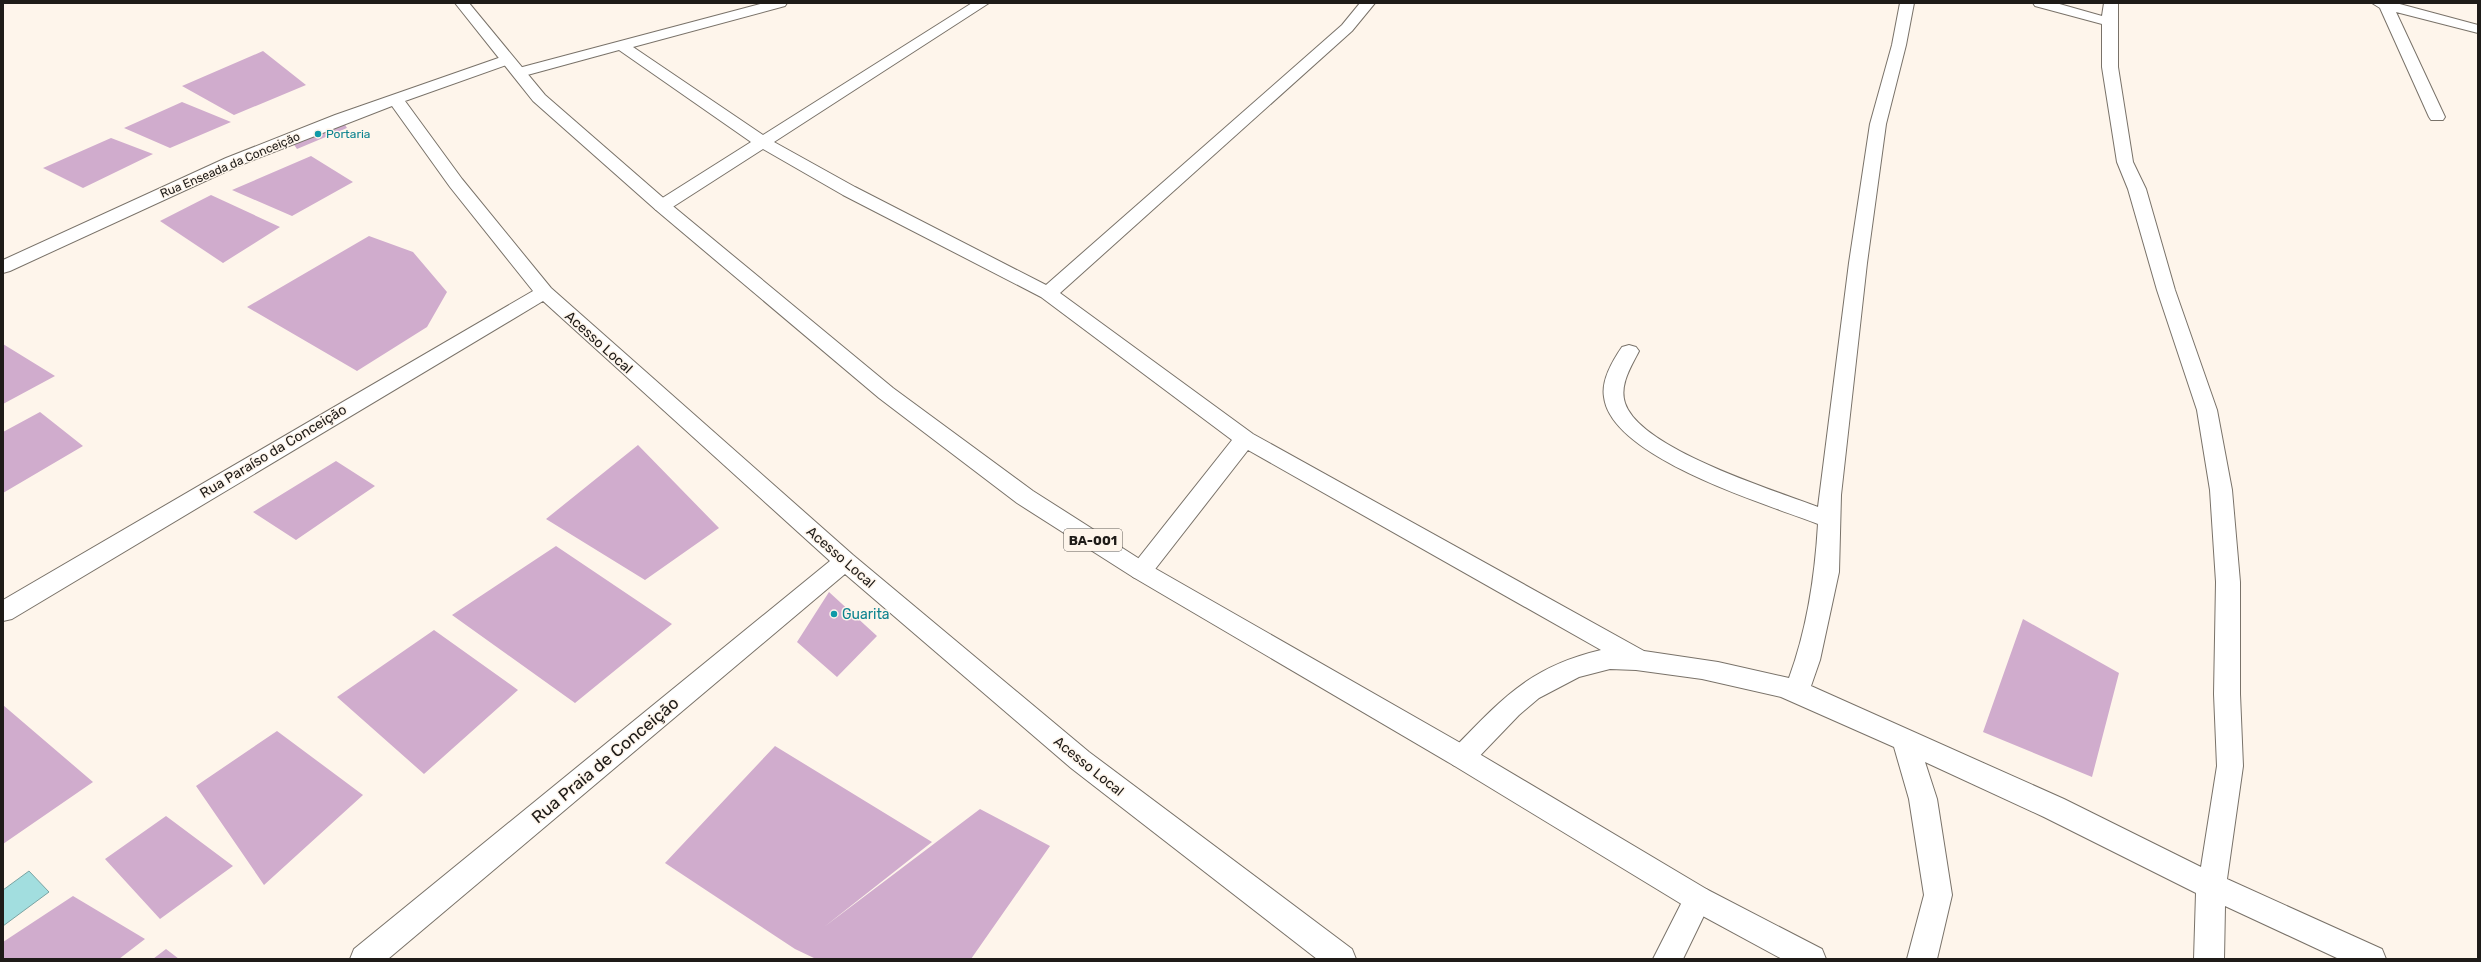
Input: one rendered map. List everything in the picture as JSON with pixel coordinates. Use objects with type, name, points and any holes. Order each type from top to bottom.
[{"type":"street","name":"BA-001","points":[[462,3],[539,98],[662,206],[886,393],[1025,497],[1141,571],[1462,757],[1698,899],[1811,959]]},
{"type":"street","name":"Rua Enseada da Conceição","points":[[3,268],[232,162],[341,118],[395,99],[514,66],[620,45],[780,3]]},
{"type":"street","points":[[662,206],[982,3]]},
{"type":"street","points":[[1048,293],[1336,38],[1368,3]]},
{"type":"street","points":[[1797,691],[1808,660],[1827,572],[1830,495],[1878,124],[1899,45],[1907,3]]},
{"type":"street","points":[[2040,3],[2110,12],[2110,67],[2119,135],[2125,162],[2137,189],[2166,290],[2208,410],[2221,490],[2228,582],[2227,694],[2230,766],[2222,828],[2211,886],[2209,959]]},
{"type":"street","points":[[2383,4],[2478,29]]},
{"type":"street","points":[[2383,4],[2437,117]]},
{"type":"street","points":[[620,45],[762,142],[849,191],[1048,293],[1245,439],[1639,660]]},
{"type":"street","name":"Acesso Local","points":[[395,99],[456,183],[544,292],[845,561],[1080,760],[1341,959]]},
{"type":"street","name":"Rua Paraíso da Conceição","points":[[3,612],[544,292]]},
{"type":"street","points":[[1629,351],[1615,384],[1615,402],[1621,416],[1643,437],[1655,446],[1700,467],[1830,520]]},
{"type":"street","points":[[1141,571],[1245,439]]},
{"type":"street","name":"Rua Praia de Conceição","points":[[366,959],[845,561]]},
{"type":"street","points":[[1462,757],[1508,711],[1539,685],[1569,671],[1602,660],[1639,660],[1753,678],[1797,691],[1905,739],[2054,808],[2211,886],[2371,959]]},
{"type":"street","points":[[1905,739],[1923,799],[1938,894],[1922,959]]},
{"type":"street","points":[[1668,959],[1698,899]]},
{"type":"water","points":[[29,871],[49,892],[3,926],[3,890]]},
{"type":"building","points":[[263,51],[306,85],[234,115],[182,86]]},
{"type":"building","points":[[182,102],[231,122],[170,148],[124,128]]},
{"type":"building","name":"Portaria","points":[[341,118],[347,128],[297,149],[290,139]]},
{"type":"building","points":[[111,138],[153,154],[83,188],[43,168]]},
{"type":"building","points":[[311,156],[353,182],[292,216],[232,190]]},
{"type":"building","points":[[211,195],[280,227],[223,263],[160,221]]},
{"type":"building","points":[[369,236],[413,252],[447,292],[427,327],[357,371],[247,307]]},
{"type":"building","points":[[3,344],[55,376],[3,404]]},
{"type":"building","points":[[40,412],[83,446],[3,493],[3,432]]},
{"type":"building","points":[[638,445],[719,528],[645,580],[546,519]]},
{"type":"building","points":[[336,461],[375,486],[296,540],[253,512]]},
{"type":"building","points":[[556,546],[672,624],[575,703],[452,615]]},
{"type":"building","name":"Guarita","points":[[829,592],[877,636],[837,677],[797,642]]},
{"type":"building","points":[[2023,619],[2119,673],[2092,777],[1983,732]]},
{"type":"building","points":[[434,630],[518,690],[424,774],[337,697]]},
{"type":"building","points":[[3,705],[93,782],[3,844]]},
{"type":"building","points":[[277,731],[363,795],[264,885],[196,786]]},
{"type":"building","points":[[775,746],[932,842],[824,927],[980,809],[1050,846],[971,959],[816,959],[795,949],[665,863]]},
{"type":"building","points":[[166,816],[233,866],[160,919],[105,859]]},
{"type":"building","points":[[73,896],[145,939],[119,959],[3,959],[3,942]]},
{"type":"building","points":[[166,949],[179,959],[153,959]]},
{"type":"place","name":"Portaria","points":[[318,134]]},
{"type":"place","name":"Guarita","points":[[834,614]]}]
